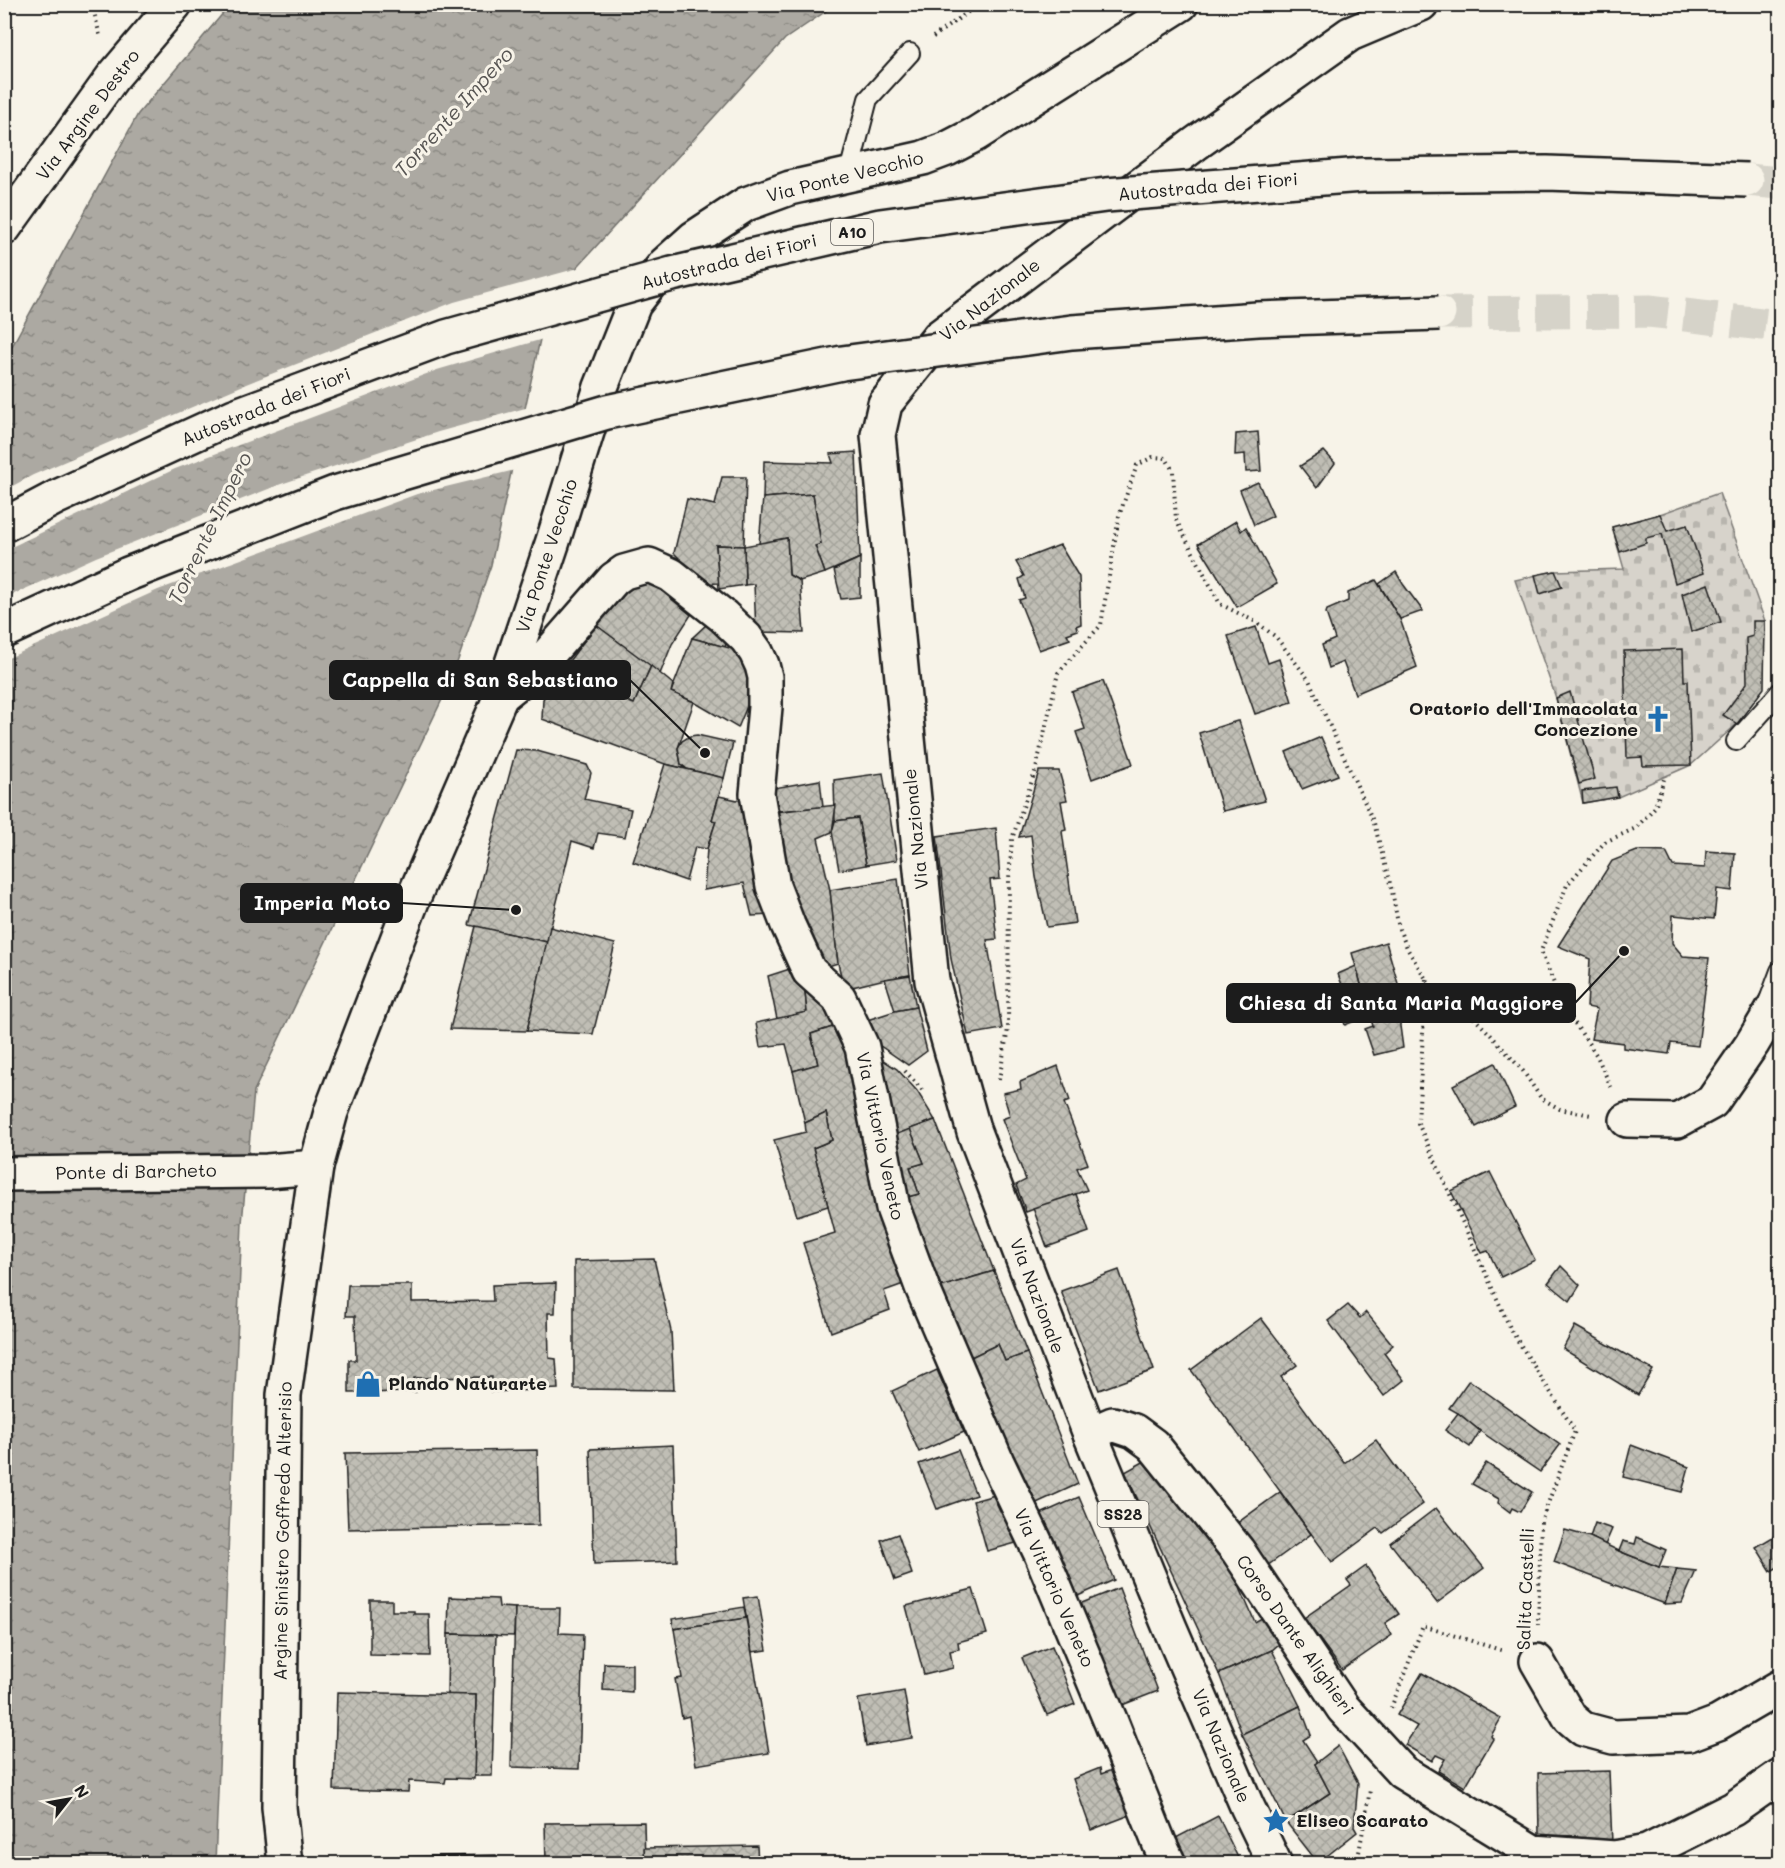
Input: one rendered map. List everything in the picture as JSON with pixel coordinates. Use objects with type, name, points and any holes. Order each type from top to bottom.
[{"type":"main road","name":"Via Argine Destro","points":[[4,228],[112,78],[175,4]]},
{"type":"main road","name":"Via Ponte Vecchio","points":[[501,696],[601,387],[634,304],[665,264],[694,238],[746,204],[790,188],[923,158],[947,149],[976,134],[1181,4]]},
{"type":"main road","name":"Via Nazionale","points":[[1275,1863],[1247,1806],[1179,1649],[1090,1434],[974,1132],[932,981],[878,435],[885,404],[939,337],[1195,144],[1350,34],[1421,4]]},
{"type":"main road","name":"Autostrada dei Fiori","points":[[4,525],[57,497],[234,416],[446,337],[672,274],[880,226],[1106,195],[1362,175],[1547,174],[1747,180]]},
{"type":"main road","points":[[4,631],[128,574],[335,493],[607,412],[842,363],[1072,332],[1258,319],[1439,313]]},
{"type":"main road","name":"Via Vittorio Veneto","points":[[501,696],[537,667],[614,579],[637,567],[649,565],[661,569],[723,616],[746,638],[756,652],[765,677],[765,707],[757,794],[773,886],[809,971],[838,999],[864,1054],[893,1208],[922,1287],[997,1462],[1041,1554],[1169,1863]]},
{"type":"main road","name":"Argine Sinistro Goffredo Alterisio","points":[[285,1863],[279,1807],[284,1395],[316,1167],[331,1113],[412,901],[501,696]]},
{"type":"main road","points":[[1627,1120],[1677,1121],[1712,1102],[1752,1044],[1780,997]]},
{"type":"main road","name":"Ponte di Barcheto","points":[[4,1174],[267,1171],[316,1167]]},
{"type":"main road","name":"Corso Dante Alighieri","points":[[1090,1434],[1113,1424],[1134,1431],[1153,1445],[1238,1551],[1343,1708],[1402,1772],[1533,1852],[1615,1858],[1647,1852],[1733,1809],[1780,1776]]},
{"type":"main road","points":[[1537,1661],[1570,1718],[1583,1729],[1613,1737],[1689,1734],[1718,1723],[1780,1688]]},
{"type":"lane","points":[[848,176],[868,99],[910,53]]},
{"type":"lane","points":[[1736,741],[1780,692]]},
{"type":"lane","points":[[1752,1044],[1780,971]]},
{"type":"path","points":[[910,53],[979,4]]},
{"type":"path","points":[[974,1132],[996,1097],[1008,1029],[1009,879],[1012,839],[1036,769],[1058,673],[1101,625],[1119,516],[1137,465],[1153,457],[1166,458],[1173,471],[1176,520],[1221,604],[1256,622],[1276,637],[1309,680],[1374,823],[1392,891],[1399,929],[1408,950],[1436,993],[1471,1015],[1523,1071],[1541,1098],[1560,1109],[1627,1120]]},
{"type":"path","points":[[1627,1120],[1597,1056],[1563,1006],[1541,951],[1567,885],[1605,842],[1636,828],[1655,807],[1665,776]]},
{"type":"path","name":"Salita Castelli","points":[[1357,1863],[1377,1745],[1423,1626],[1537,1661],[1541,1522],[1575,1431],[1511,1330],[1418,1123],[1426,979]]},
{"type":"green space","points":[[1719,493],[1765,621],[1763,689],[1737,724],[1691,765],[1618,797],[1583,803],[1556,698],[1515,580],[1555,571],[1624,569],[1612,527],[1660,514]]},
{"type":"water","name":"Torrente Impero","points":[[230,5],[835,5],[785,39],[549,298],[491,565],[450,683],[254,1091],[242,1223],[215,1863],[5,1864],[5,359],[138,114]]},
{"type":"pier","points":[[582,267],[552,300],[543,339],[437,370],[175,469],[5,550],[5,490],[33,475],[246,384],[454,302]]},
{"type":"pier","points":[[529,407],[515,470],[417,494],[158,590],[4,660],[5,598],[96,557],[281,484],[438,432]]},
{"type":"building","points":[[1258,432],[1261,471],[1246,472],[1245,454],[1235,455],[1236,434]]},
{"type":"building","points":[[1324,451],[1335,463],[1317,488],[1300,466]]},
{"type":"building","points":[[856,452],[860,558],[825,573],[815,546],[821,544],[813,494],[763,498],[764,461],[833,463],[830,454]]},
{"type":"building","points":[[722,477],[746,477],[744,546],[716,545],[719,583],[700,584],[699,578],[674,553],[687,499],[715,505]]},
{"type":"building","points":[[1258,482],[1273,516],[1254,525],[1240,490]]},
{"type":"building","points":[[813,494],[821,544],[815,546],[825,573],[800,581],[789,575],[787,538],[759,544],[763,498]]},
{"type":"building","points":[[1660,514],[1667,531],[1687,525],[1704,573],[1675,583],[1662,534],[1646,538],[1646,543],[1620,552],[1612,527]]},
{"type":"building","points":[[1236,521],[1241,531],[1246,527],[1277,584],[1237,607],[1198,544]]},
{"type":"building","points":[[787,538],[789,575],[800,581],[804,633],[756,632],[754,584],[745,585],[744,546]]},
{"type":"building","points":[[716,545],[744,546],[745,585],[719,589]]},
{"type":"building","points":[[1060,545],[1079,577],[1081,624],[1076,626],[1078,630],[1067,634],[1070,639],[1039,650],[1019,600],[1025,598],[1019,579],[1024,576],[1016,562]]},
{"type":"building","points":[[860,558],[860,597],[841,599],[834,570]]},
{"type":"building","points":[[1555,571],[1562,587],[1540,594],[1535,575]]},
{"type":"building","points":[[1396,572],[1423,611],[1400,619],[1379,584]]},
{"type":"building","points":[[1376,580],[1400,619],[1417,667],[1355,694],[1343,662],[1329,668],[1322,645],[1335,639],[1326,613],[1327,610],[1348,601],[1348,593]]},
{"type":"building","points":[[650,581],[691,615],[672,644],[660,674],[596,625],[621,590]]},
{"type":"building","points":[[1708,584],[1721,622],[1691,632],[1682,594]]},
{"type":"building","points":[[1753,621],[1765,621],[1764,688],[1737,724],[1723,715],[1747,683],[1746,638],[1753,636]]},
{"type":"building","points":[[707,624],[727,640],[725,647],[692,638]]},
{"type":"building","points":[[596,625],[651,666],[634,704],[581,683],[579,691],[555,680]]},
{"type":"building","points":[[1256,627],[1268,663],[1279,659],[1292,702],[1255,714],[1228,636]]},
{"type":"building","points":[[692,638],[737,650],[737,657],[746,654],[748,685],[754,689],[738,728],[694,702],[671,692]]},
{"type":"building","name":"Oratorio dell'Immacolata Concezione","points":[[1683,649],[1684,681],[1688,681],[1691,765],[1643,766],[1642,757],[1627,758],[1624,651]]},
{"type":"building","points":[[651,666],[673,684],[671,692],[694,702],[678,748],[681,764],[687,769],[665,764],[542,719],[543,699],[555,680],[579,691],[581,683],[634,704]]},
{"type":"building","points":[[1103,681],[1133,764],[1092,779],[1076,732],[1085,729],[1072,692]]},
{"type":"building","points":[[1570,692],[1595,779],[1579,784],[1556,698]]},
{"type":"building","points":[[1239,721],[1265,801],[1223,811],[1199,733]]},
{"type":"building","points":[[697,735],[733,743],[724,778],[687,769],[681,764],[678,748],[682,741]]},
{"type":"building","points":[[1321,737],[1338,775],[1302,789],[1286,752]]},
{"type":"building","points":[[516,750],[537,751],[587,765],[591,773],[584,799],[631,809],[625,837],[598,833],[594,848],[572,841],[547,942],[469,925]]},
{"type":"building","points":[[665,764],[724,778],[712,820],[716,821],[707,849],[695,847],[686,881],[633,862]]},
{"type":"building","points":[[1039,771],[1059,771],[1067,800],[1061,801],[1066,830],[1062,831],[1075,923],[1047,927],[1036,877],[1031,835],[1019,837]]},
{"type":"building","points":[[883,773],[897,860],[866,865],[858,818],[835,821],[834,780]]},
{"type":"building","points":[[820,780],[823,807],[779,811],[774,788]]},
{"type":"building","points":[[1616,787],[1618,797],[1583,803],[1582,791]]},
{"type":"building","points":[[719,796],[742,801],[771,915],[752,916],[744,883],[704,890],[707,849],[716,821],[712,820]]},
{"type":"building","points":[[836,805],[832,832],[818,838],[830,890],[838,963],[815,970],[766,813]]},
{"type":"building","points":[[858,818],[866,865],[839,870],[832,832],[835,821]]},
{"type":"building","points":[[996,828],[1000,879],[990,880],[997,939],[987,940],[1002,1029],[968,1035],[951,959],[937,836]]},
{"type":"building","points":[[1637,851],[1666,852],[1673,866],[1705,868],[1706,851],[1735,853],[1732,891],[1717,889],[1714,919],[1673,915],[1672,943],[1683,956],[1709,958],[1698,1046],[1671,1043],[1669,1054],[1623,1048],[1623,1043],[1591,1039],[1597,1009],[1587,1007],[1590,959],[1558,946],[1612,861]]},
{"type":"building","points":[[898,879],[910,975],[844,989],[838,963],[830,890]]},
{"type":"building","points":[[476,926],[547,942],[527,1031],[450,1029]]},
{"type":"building","points":[[550,927],[615,944],[593,1034],[527,1031]]},
{"type":"building","points":[[1386,942],[1401,994],[1400,1026],[1403,1048],[1374,1055],[1365,1029],[1373,1026],[1352,953]]},
{"type":"building","points":[[799,966],[807,1012],[777,1019],[768,976]]},
{"type":"building","points":[[1356,966],[1369,1015],[1345,1025],[1338,1002],[1347,999],[1338,974]]},
{"type":"building","points":[[910,975],[916,1007],[895,1011],[885,979]]},
{"type":"building","points":[[818,986],[842,1024],[811,1034],[818,1064],[793,1071],[786,1044],[760,1047],[756,1023],[807,1012],[805,992]]},
{"type":"building","points":[[916,1007],[927,1051],[908,1065],[860,1032],[855,1024],[895,1011]]},
{"type":"building","points":[[842,1024],[912,1281],[884,1291],[890,1310],[831,1332],[803,1243],[835,1233],[813,1148],[832,1140],[826,1113],[805,1123],[793,1071],[818,1064],[811,1034]]},
{"type":"building","points":[[874,1054],[897,1069],[917,1091],[935,1120],[885,1139]]},
{"type":"building","points":[[1495,1063],[1515,1107],[1476,1127],[1453,1085]]},
{"type":"building","points":[[1058,1066],[1070,1101],[1064,1103],[1088,1164],[1077,1168],[1087,1190],[1026,1212],[1016,1185],[1026,1180],[1002,1119],[1010,1116],[1003,1093],[1021,1089],[1020,1082]]},
{"type":"building","points":[[826,1113],[832,1140],[813,1148],[828,1206],[797,1216],[774,1140],[806,1132],[805,1123]]},
{"type":"building","points":[[935,1120],[994,1271],[931,1290],[899,1199],[919,1194],[910,1167],[924,1163],[910,1129]]},
{"type":"building","points":[[910,1129],[924,1163],[910,1167],[919,1194],[899,1199],[885,1139]]},
{"type":"building","points":[[1490,1172],[1535,1260],[1501,1277],[1488,1251],[1482,1253],[1451,1191]]},
{"type":"building","points":[[1076,1194],[1089,1232],[1047,1247],[1033,1208]]},
{"type":"building","points":[[654,1259],[671,1331],[674,1390],[574,1389],[574,1261]]},
{"type":"building","points":[[1561,1266],[1580,1285],[1570,1301],[1548,1283]]},
{"type":"building","points":[[1119,1270],[1154,1370],[1099,1390],[1061,1291]]},
{"type":"building","points":[[994,1271],[1027,1353],[1005,1361],[998,1344],[967,1359],[931,1290]]},
{"type":"building","points":[[556,1283],[555,1313],[548,1313],[549,1358],[556,1359],[558,1389],[491,1392],[492,1377],[414,1378],[416,1392],[349,1393],[349,1360],[356,1360],[355,1316],[346,1316],[348,1285],[412,1285],[412,1302],[493,1301],[492,1285]]},
{"type":"building","points":[[1348,1305],[1360,1318],[1366,1312],[1393,1345],[1384,1353],[1404,1380],[1384,1396],[1328,1321]]},
{"type":"building","points":[[1261,1318],[1297,1365],[1281,1377],[1344,1463],[1376,1440],[1423,1504],[1383,1533],[1378,1528],[1332,1562],[1191,1370]]},
{"type":"building","points":[[1575,1326],[1653,1370],[1638,1395],[1563,1349]]},
{"type":"building","points":[[998,1344],[1005,1361],[1027,1353],[1078,1484],[1030,1506],[967,1359]]},
{"type":"building","points":[[937,1370],[964,1432],[919,1452],[892,1391]]},
{"type":"building","points":[[1469,1380],[1560,1445],[1540,1472],[1449,1408]]},
{"type":"building","points":[[1458,1413],[1480,1431],[1470,1447],[1445,1430]]},
{"type":"building","points":[[673,1445],[677,1561],[594,1564],[590,1449]]},
{"type":"building","points":[[1631,1445],[1689,1467],[1682,1492],[1623,1477]]},
{"type":"building","points":[[537,1450],[539,1525],[348,1529],[345,1453]]},
{"type":"building","points":[[958,1450],[976,1495],[937,1509],[919,1464]]},
{"type":"building","points":[[1145,1461],[1229,1563],[1255,1622],[1265,1616],[1279,1644],[1272,1650],[1219,1674],[1125,1472]]},
{"type":"building","points":[[1486,1463],[1532,1492],[1520,1512],[1512,1508],[1510,1512],[1498,1503],[1499,1499],[1472,1484]]},
{"type":"building","points":[[1280,1492],[1311,1534],[1267,1566],[1236,1524]]},
{"type":"building","points":[[1002,1493],[1016,1543],[987,1551],[973,1501]]},
{"type":"building","points":[[1079,1497],[1114,1580],[1071,1599],[1034,1517]]},
{"type":"building","points":[[1436,1508],[1484,1568],[1437,1603],[1390,1543]]},
{"type":"building","points":[[1595,1523],[1612,1529],[1605,1545],[1590,1537]]},
{"type":"building","points":[[1565,1530],[1590,1537],[1659,1567],[1677,1569],[1665,1604],[1554,1562]]},
{"type":"building","points":[[898,1534],[912,1574],[895,1580],[881,1540]]},
{"type":"building","points":[[1776,1535],[1780,1543],[1780,1566],[1771,1571],[1756,1547]]},
{"type":"building","points":[[1637,1537],[1666,1550],[1659,1567],[1619,1551],[1623,1541],[1635,1544]]},
{"type":"building","points":[[1366,1566],[1399,1614],[1385,1623],[1392,1635],[1342,1670],[1304,1618],[1351,1585],[1347,1580]]},
{"type":"building","points":[[1677,1569],[1696,1571],[1682,1603],[1665,1604]]},
{"type":"building","points":[[1119,1588],[1158,1691],[1112,1709],[1072,1607]]},
{"type":"building","points":[[973,1589],[987,1634],[958,1642],[959,1649],[950,1651],[953,1668],[924,1675],[906,1606]]},
{"type":"building","points":[[758,1596],[767,1650],[752,1652],[743,1598]]},
{"type":"building","points":[[449,1597],[498,1599],[499,1607],[515,1608],[514,1636],[448,1634]]},
{"type":"building","points":[[370,1600],[392,1600],[392,1611],[429,1614],[430,1656],[370,1655]]},
{"type":"building","points":[[744,1607],[746,1618],[674,1629],[672,1619]]},
{"type":"building","points":[[515,1608],[560,1608],[559,1633],[583,1634],[579,1769],[511,1767]]},
{"type":"building","points":[[746,1618],[769,1753],[696,1765],[689,1716],[682,1718],[675,1679],[682,1678],[674,1629]]},
{"type":"building","points":[[448,1634],[496,1635],[492,1776],[474,1776],[476,1695],[447,1695]]},
{"type":"building","points":[[1052,1646],[1075,1704],[1047,1715],[1022,1658]]},
{"type":"building","points":[[1272,1650],[1300,1706],[1242,1734],[1219,1674]]},
{"type":"building","points":[[604,1663],[632,1664],[632,1692],[603,1690]]},
{"type":"building","points":[[1422,1673],[1501,1718],[1491,1736],[1493,1739],[1465,1787],[1438,1771],[1445,1759],[1436,1755],[1432,1761],[1405,1745],[1417,1726],[1397,1715]]},
{"type":"building","points":[[904,1691],[912,1738],[866,1746],[858,1699]]},
{"type":"building","points":[[337,1692],[476,1695],[474,1779],[446,1778],[445,1783],[409,1781],[408,1792],[334,1790]]},
{"type":"building","points":[[1300,1706],[1311,1735],[1303,1740],[1318,1763],[1315,1764],[1330,1793],[1286,1822],[1242,1734]]},
{"type":"building","points":[[1338,1746],[1358,1783],[1354,1827],[1357,1832],[1318,1863],[1286,1822],[1330,1793],[1315,1764]]},
{"type":"building","points":[[1120,1767],[1138,1812],[1091,1830],[1073,1779],[1100,1768],[1101,1774]]},
{"type":"building","points":[[1609,1771],[1612,1843],[1579,1844],[1577,1836],[1539,1835],[1538,1773]]},
{"type":"building","points":[[1218,1816],[1241,1864],[1181,1864],[1170,1841]]},
{"type":"building","points":[[644,1822],[645,1864],[546,1864],[545,1823]]},
{"type":"building","points":[[757,1846],[758,1864],[645,1864],[644,1848]]},
{"type":"building","points":[[496,1855],[496,1864],[344,1864],[344,1858]]},
{"type":"tunnel","points":[[1747,180],[1780,183]]},
{"type":"tunnel","points":[[1439,313],[1649,311],[1780,326]]},
{"type":"place","name":"Oratorio dell'Immacolata Concezione","points":[[1658,719]]},
{"type":"place","name":"Cappella di San Sebastiano","points":[[705,753]]},
{"type":"place","name":"Imperia Moto","points":[[516,910]]},
{"type":"place","name":"Chiesa di Santa Maria Maggiore","points":[[1624,951]]},
{"type":"place","name":"Plando Naturarte","points":[[368,1384]]},
{"type":"place","name":"Eliseo Scarato","points":[[1276,1821]]}]
